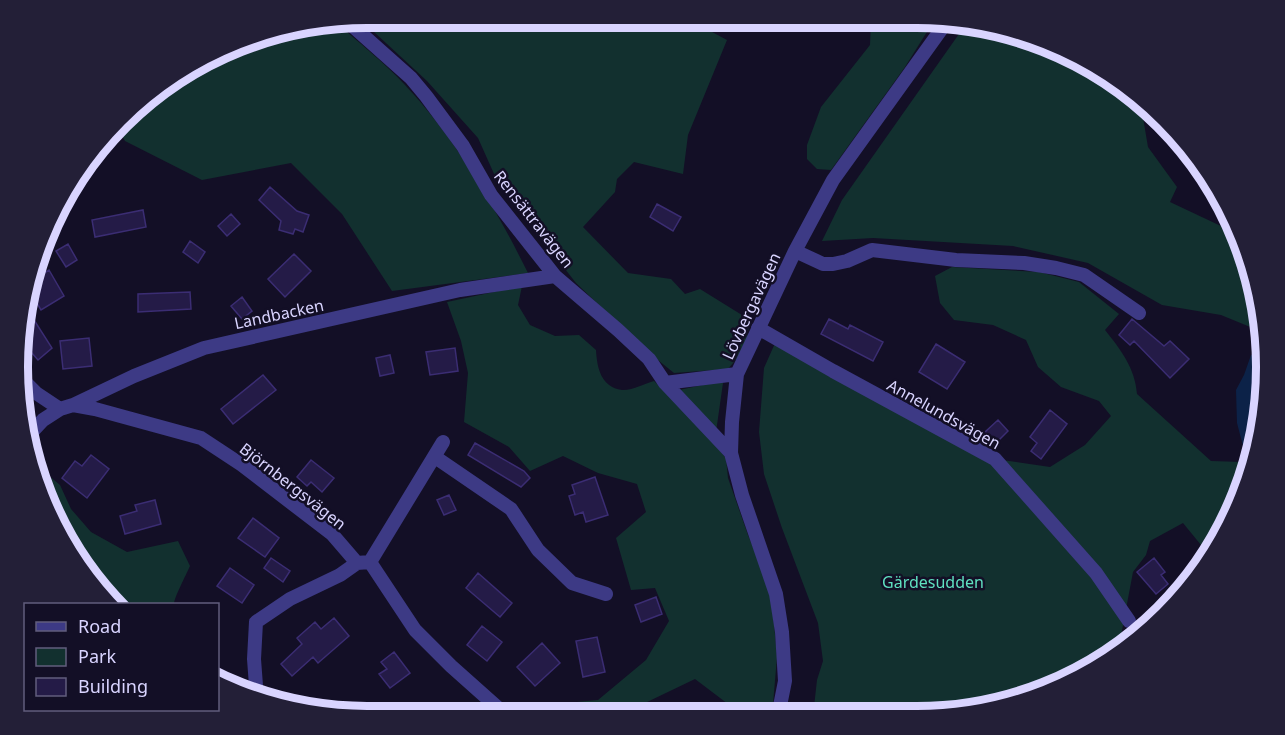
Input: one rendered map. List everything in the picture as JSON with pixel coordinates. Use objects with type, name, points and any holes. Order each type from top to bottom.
[{"type":"street","name":"Rensättravägen","points":[[355,29],[411,78],[426,96],[463,146],[491,195],[555,276],[649,360],[665,383],[732,453]]},
{"type":"street","name":"Lövbergavägen","points":[[780,706],[785,681],[782,632],[776,594],[742,495],[732,453],[732,422],[737,374],[795,251],[833,180],[941,29]]},
{"type":"street","points":[[795,251],[823,264],[847,261],[872,250],[956,261],[1024,262],[1084,275],[1139,313]]},
{"type":"street","name":"Landbacken","points":[[34,429],[43,420],[66,407],[204,348],[460,290],[555,276]]},
{"type":"street","name":"Annelundsvägen","points":[[758,328],[994,459],[1096,573],[1129,621]]},
{"type":"street","points":[[665,383],[737,374]]},
{"type":"street","name":"Björnbergsvägen","points":[[29,386],[36,393],[66,407],[95,409],[201,438],[242,465],[332,534],[364,562],[415,630],[496,706]]},
{"type":"street","points":[[256,688],[254,658],[256,622],[290,599],[364,562],[443,442]]},
{"type":"street","points":[[435,457],[511,510],[538,550],[572,583],[606,594]]},
{"type":"green space","points":[[370,28],[705,28],[727,40],[688,135],[683,174],[634,162],[617,179],[615,192],[583,227],[628,273],[671,279],[685,294],[700,289],[750,320],[745,349],[728,369],[674,373],[648,352],[576,283],[499,185],[478,138],[427,81]]},
{"type":"green space","points":[[871,28],[929,29],[905,67],[831,170],[817,169],[807,159],[807,145],[821,107],[870,45]]},
{"type":"green space","points":[[344,29],[397,77],[441,128],[488,199],[528,273],[392,291],[342,214],[291,163],[202,180],[125,141],[121,135],[144,113],[179,86],[218,63],[280,40]]},
{"type":"green space","points":[[961,31],[1026,46],[1087,74],[1142,114],[1148,147],[1177,187],[1170,202],[1226,227],[1245,280],[1255,329],[1221,315],[1162,305],[1088,263],[1013,246],[873,238],[822,241],[842,200]]},
{"type":"green space","name":"Gärdesudden","points":[[952,267],[1039,272],[1079,282],[1119,314],[1105,330],[1122,352],[1130,368],[1137,394],[1211,461],[1243,461],[1222,517],[1204,548],[1183,523],[1150,541],[1146,555],[1133,572],[1120,639],[1087,661],[1026,689],[962,704],[814,706],[817,680],[823,661],[818,623],[764,474],[759,432],[764,368],[776,341],[995,459],[1050,467],[1085,445],[1111,416],[1099,401],[1061,387],[1038,367],[1026,340],[993,325],[954,320],[940,303],[935,276]]},
{"type":"green space","points":[[522,286],[518,305],[530,325],[555,336],[579,335],[596,350],[601,376],[615,388],[630,389],[654,381],[689,414],[726,458],[728,478],[771,591],[777,657],[773,706],[729,706],[695,679],[645,703],[644,706],[534,706],[598,700],[646,660],[669,621],[655,588],[631,590],[616,538],[646,512],[637,484],[598,473],[563,456],[530,471],[509,447],[464,422],[468,373],[461,341],[447,302]]},
{"type":"green space","points":[[723,383],[716,432],[679,390]]},
{"type":"green space","points":[[45,472],[60,485],[71,509],[91,532],[127,552],[178,541],[190,566],[174,603],[124,603],[99,574],[74,537],[54,497]]},
{"type":"water","points":[[1251,355],[1256,355],[1254,412],[1245,454],[1237,423],[1236,390]]},
{"type":"building","points":[[270,187],[297,211],[309,215],[303,232],[295,229],[293,234],[279,230],[281,221],[259,200]]},
{"type":"building","points":[[657,204],[681,217],[673,231],[650,217]]},
{"type":"building","points":[[143,210],[146,227],[95,237],[92,220]]},
{"type":"building","points":[[231,214],[240,224],[227,236],[218,226]]},
{"type":"building","points":[[190,241],[205,252],[198,263],[183,252]]},
{"type":"building","points":[[68,244],[77,260],[66,267],[56,251]]},
{"type":"building","points":[[294,254],[311,271],[285,297],[268,279]]},
{"type":"building","points":[[49,270],[64,296],[41,310],[35,300],[42,275]]},
{"type":"building","points":[[190,292],[191,309],[138,312],[138,294]]},
{"type":"building","points":[[242,297],[252,311],[242,319],[231,306]]},
{"type":"building","points":[[32,317],[52,348],[38,360],[29,349]]},
{"type":"building","points":[[829,319],[848,329],[850,325],[883,342],[873,361],[821,334]]},
{"type":"building","points":[[1132,319],[1164,346],[1170,341],[1189,359],[1170,378],[1134,341],[1130,345],[1119,335]]},
{"type":"building","points":[[89,338],[92,366],[63,369],[60,341]]},
{"type":"building","points":[[936,344],[965,362],[947,389],[919,372]]},
{"type":"building","points":[[455,348],[458,371],[430,375],[426,352]]},
{"type":"building","points":[[390,355],[394,373],[380,376],[376,358]]},
{"type":"building","points":[[263,375],[276,390],[233,424],[221,409]]},
{"type":"building","points":[[1050,410],[1067,424],[1041,459],[1031,451],[1037,443],[1030,437]]},
{"type":"building","points":[[998,420],[1008,431],[996,443],[985,432]]},
{"type":"building","points":[[475,443],[524,471],[530,478],[521,487],[468,455]]},
{"type":"building","points":[[91,455],[109,469],[87,498],[62,478],[75,461],[82,466]]},
{"type":"building","points":[[311,460],[334,478],[322,492],[311,482],[307,486],[297,477]]},
{"type":"building","points":[[595,477],[608,515],[586,522],[583,512],[575,515],[569,496],[575,494],[572,485]]},
{"type":"building","points":[[449,495],[456,510],[444,515],[437,500]]},
{"type":"building","points":[[155,500],[161,524],[125,534],[120,516],[137,511],[135,505]]},
{"type":"building","points":[[253,518],[279,538],[265,557],[238,538]]},
{"type":"building","points":[[271,558],[290,571],[283,582],[264,568]]},
{"type":"building","points":[[1154,558],[1165,572],[1161,575],[1168,584],[1156,594],[1137,572]]},
{"type":"building","points":[[230,568],[254,585],[242,603],[217,586]]},
{"type":"building","points":[[478,573],[512,603],[500,617],[466,588]]},
{"type":"building","points":[[656,597],[662,614],[641,622],[635,605]]},
{"type":"building","points":[[334,618],[349,636],[318,663],[313,657],[292,676],[281,664],[302,644],[297,638],[315,622],[321,629]]},
{"type":"building","points":[[482,626],[502,642],[487,661],[467,645]]},
{"type":"building","points":[[597,637],[605,672],[583,677],[576,641]]},
{"type":"building","points":[[542,643],[560,663],[535,686],[517,667]]},
{"type":"building","points":[[394,652],[410,673],[390,688],[379,674],[387,669],[381,662]]}]
